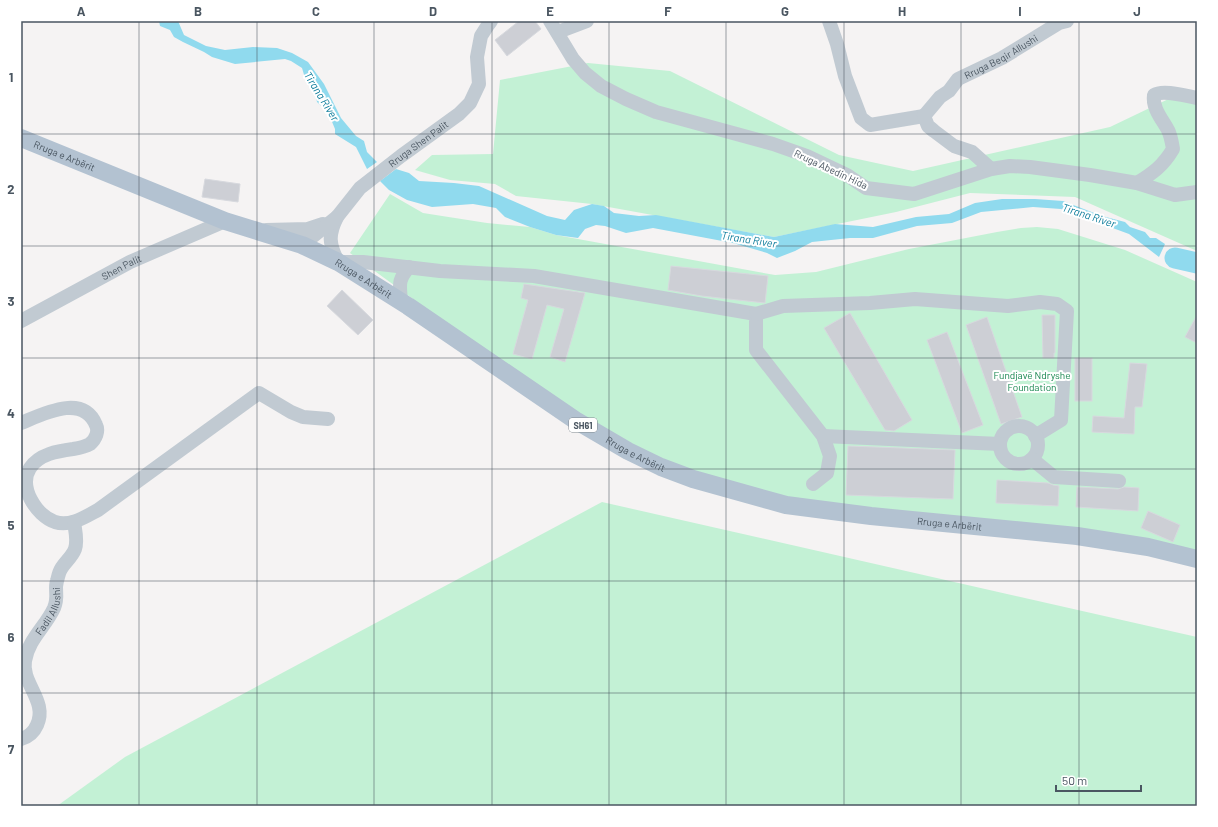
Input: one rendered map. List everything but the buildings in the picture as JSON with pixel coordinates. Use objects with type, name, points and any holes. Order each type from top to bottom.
[{"type":"main road","name":"Rruga e Arbërit","points":[[21,138],[225,221],[302,245],[338,262],[401,302],[575,420],[641,458],[694,479],[786,504],[871,516],[1077,536],[1148,547],[1197,559]]},
{"type":"street","name":"Rruga Shen Palit","points":[[302,245],[337,217],[360,188],[459,114],[470,103],[479,84],[478,57],[481,36],[491,21]]},
{"type":"street","points":[[555,25],[587,21]]},
{"type":"street","points":[[829,21],[837,44],[845,76],[861,118],[870,125],[924,116],[928,126],[934,131],[954,146],[972,152],[991,169]]},
{"type":"street","name":"Rruga Beqir Allushi","points":[[924,116],[940,97],[949,91],[958,79],[1002,58],[1059,23],[1067,21]]},
{"type":"street","name":"Rruga Abedin Hida","points":[[555,25],[573,59],[585,74],[601,86],[656,112],[773,144],[807,156],[847,175],[866,188],[914,194],[991,169],[1010,166],[1090,174],[1137,183],[1175,195],[1197,192]]},
{"type":"street","points":[[1137,183],[1155,172],[1167,159],[1173,149],[1169,131],[1155,106],[1153,100],[1154,95],[1158,92],[1166,92],[1197,98]]},
{"type":"street","points":[[255,230],[308,229],[337,217]]},
{"type":"street","points":[[337,217],[332,230],[330,246],[338,262],[363,262],[475,274],[534,276],[756,314],[783,306],[870,303],[915,299],[1008,306],[1040,302],[1057,304],[1067,311],[1061,420],[1035,436]]},
{"type":"street","name":"Shen Palit","points":[[21,321],[130,262],[225,221]]},
{"type":"street","points":[[401,302],[401,277],[409,268]]},
{"type":"street","points":[[756,314],[756,350],[823,436],[830,456],[827,473],[813,484]]},
{"type":"street","points":[[21,423],[41,414],[68,407],[84,411],[91,416],[96,425],[97,432],[95,438],[90,444],[83,447],[48,454],[35,462],[27,473],[27,490],[36,508],[55,522],[74,522],[85,517],[121,494],[259,393],[291,412],[303,417],[328,419]]},
{"type":"street","points":[[1015,427],[1026,428],[1035,436],[1037,448],[1036,454],[1026,463],[1013,464],[1007,461],[1003,456],[1000,450],[1000,444],[1004,433],[1009,429],[1015,427]]},
{"type":"street","points":[[823,436],[1000,444]]},
{"type":"street","points":[[1032,459],[1054,477],[1119,482]]},
{"type":"street","name":"Fadil Allushi","points":[[21,739],[34,731],[38,723],[40,712],[33,689],[27,677],[25,662],[31,644],[54,608],[58,597],[56,583],[60,570],[75,549],[77,536],[74,522]]},
{"type":"green space","points":[[588,63],[670,71],[839,155],[913,171],[1110,127],[1181,93],[1197,92],[1197,251],[1075,197],[970,193],[896,212],[774,237],[592,204],[516,196],[495,184],[450,180],[415,170],[432,155],[493,154],[500,80]]},
{"type":"green space","name":"Fundjavë Ndryshe Foundation","points":[[390,194],[423,213],[487,223],[530,227],[556,235],[775,275],[816,272],[909,249],[997,232],[1037,227],[1058,229],[1125,250],[1197,282],[1197,562],[786,502],[682,471],[588,422],[516,374],[350,253]]},
{"type":"green space","points":[[602,502],[1197,637],[1197,806],[57,806],[125,757]]},
{"type":"water","points":[[159,21],[178,21],[184,35],[206,46],[225,50],[253,47],[277,48],[292,53],[308,62],[324,84],[341,118],[356,136],[364,141],[367,152],[377,162],[367,169],[356,147],[335,134],[335,129],[328,112],[317,102],[315,91],[305,78],[302,68],[285,59],[235,64],[212,57],[174,37],[170,30],[160,26]]},
{"type":"water","points":[[396,169],[409,173],[419,181],[479,186],[547,216],[565,220],[574,210],[592,204],[604,206],[614,213],[639,216],[656,215],[774,237],[835,224],[873,227],[916,217],[949,214],[975,203],[1002,199],[1035,199],[1063,201],[1102,216],[1125,222],[1130,227],[1145,232],[1150,238],[1156,238],[1165,244],[1159,257],[1129,234],[1061,209],[1033,207],[981,212],[952,223],[917,226],[873,238],[850,238],[812,242],[777,258],[767,253],[733,243],[653,228],[626,233],[605,226],[596,225],[585,229],[578,238],[556,235],[530,227],[505,217],[496,208],[473,204],[432,207],[407,200],[389,190],[380,181]]},
{"type":"waterway","name":"Tirana River","points":[[1175,258],[1197,263]]}]
